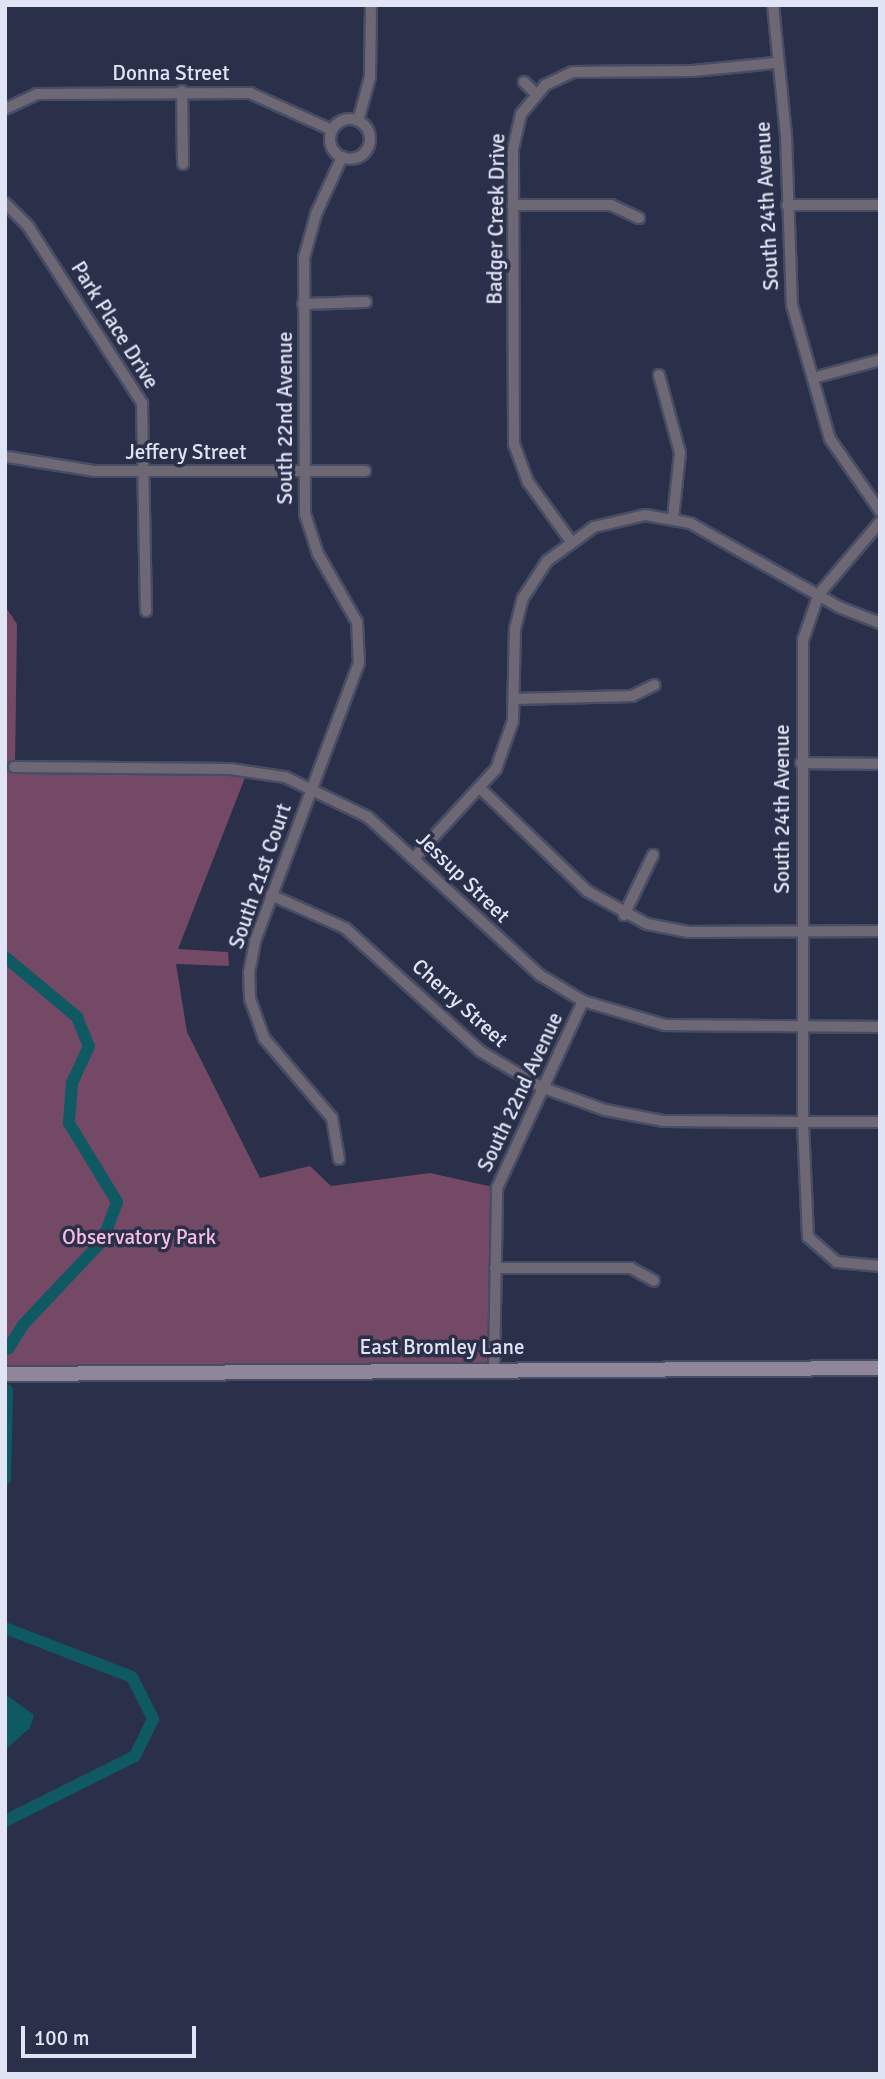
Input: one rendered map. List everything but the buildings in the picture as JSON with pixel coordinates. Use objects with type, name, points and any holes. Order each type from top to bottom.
[{"type":"main road","name":"East Bromley Lane","points":[[5,1374],[880,1367]]},
{"type":"street","points":[[358,121],[370,77],[371,5]]},
{"type":"street","name":"South 24th Avenue","points":[[773,5],[775,63],[786,135],[789,291],[837,453],[880,511]]},
{"type":"street","points":[[524,82],[535,93],[556,78],[583,71],[693,71],[775,63]]},
{"type":"street","points":[[182,91],[183,164]]},
{"type":"street","name":"Donna Street","points":[[5,109],[37,94],[182,91],[250,93],[332,130]]},
{"type":"street","name":"Badger Creek Drive","points":[[535,93],[513,136],[514,444],[528,482],[570,540]]},
{"type":"street","points":[[342,121],[358,121],[369,134],[368,147],[359,157],[342,157],[332,147],[332,130],[342,121]]},
{"type":"street","name":"South 22nd Avenue","points":[[312,787],[342,712],[361,644],[348,601],[310,536],[304,471],[303,304],[309,234],[342,157]]},
{"type":"street","name":"Park Place Drive","points":[[5,203],[28,226],[136,392],[145,422],[146,611]]},
{"type":"street","points":[[513,205],[611,205],[639,218]]},
{"type":"street","points":[[787,205],[880,205]]},
{"type":"street","points":[[303,304],[366,302]]},
{"type":"street","points":[[813,378],[880,360]]},
{"type":"street","points":[[659,374],[680,453],[673,519]]},
{"type":"street","name":"Jeffery Street","points":[[8,457],[65,469],[365,471]]},
{"type":"street","points":[[415,856],[481,789],[509,741],[514,699],[515,629],[523,598],[536,574],[570,540],[614,520],[673,519],[717,536],[819,594],[880,623]]},
{"type":"street","name":"South 24th Avenue","points":[[880,522],[819,594],[803,640],[801,763],[804,1228],[822,1259],[849,1265],[880,1266]]},
{"type":"street","points":[[514,699],[632,696],[655,685]]},
{"type":"street","points":[[801,763],[880,764]]},
{"type":"street","name":"Jessup Street","points":[[14,767],[230,769],[269,773],[312,787],[368,817],[415,856],[540,975],[583,1001],[665,1026],[880,1027]]},
{"type":"street","name":"South 21st Court","points":[[312,787],[252,953],[252,1007],[273,1054],[332,1118],[339,1159]]},
{"type":"street","points":[[481,789],[587,891],[624,915],[688,932],[880,931]]},
{"type":"street","points":[[624,915],[653,855]]},
{"type":"street","name":"Cherry Street","points":[[271,895],[345,928],[480,1051],[541,1087],[646,1119],[880,1122]]},
{"type":"street","name":"South 22nd Avenue","points":[[495,1368],[497,1188],[541,1087],[583,1001]]},
{"type":"street","points":[[495,1268],[631,1268],[654,1281]]},
{"type":"green space","name":"Observatory Park","points":[[5,606],[17,624],[15,767],[248,770],[178,949],[228,952],[229,966],[176,964],[187,1032],[260,1178],[310,1166],[331,1186],[430,1173],[497,1188],[494,1368],[5,1374]]},
{"type":"shaded area","points":[[5,1694],[34,1715],[30,1728],[5,1750]]},
{"type":"waterway","points":[[5,957],[77,1017],[89,1046],[72,1083],[69,1123],[117,1202],[103,1240],[23,1325],[8,1349]]},
{"type":"waterway","points":[[5,1479],[7,1390]]},
{"type":"waterway","points":[[5,1628],[132,1677],[153,1719],[135,1756],[5,1821]]}]
